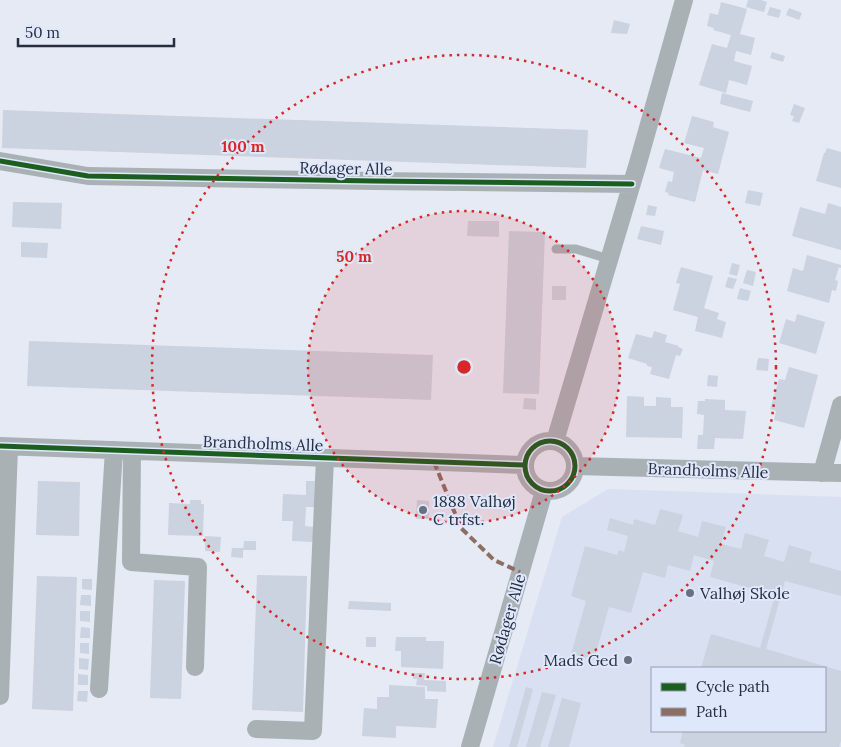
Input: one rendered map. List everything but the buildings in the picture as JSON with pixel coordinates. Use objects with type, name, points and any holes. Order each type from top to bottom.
[{"type":"street","points":[[555,441],[632,184],[684,0]]},
{"type":"street","name":"Rødager Alle","points":[[0,161],[88,176],[632,184]]},
{"type":"street","points":[[822,473],[841,405]]},
{"type":"street","points":[[547,440],[555,441],[564,444],[570,450],[576,466],[571,480],[566,486],[559,490],[544,491],[530,481],[524,465],[526,456],[531,448],[547,440]]},
{"type":"street","name":"Brandholms Alle","points":[[0,696],[4,446],[524,465]]},
{"type":"street","points":[[99,690],[114,450]]},
{"type":"street","points":[[132,451],[131,562],[198,567],[195,667]]},
{"type":"street","name":"Brandholms Alle","points":[[256,729],[313,731],[325,458]]},
{"type":"street","name":"Brandholms Alle","points":[[576,466],[841,473]]},
{"type":"street","name":"Rødager Alle","points":[[470,747],[544,491]]},
{"type":"lane","points":[[556,248],[576,249],[610,259]]},
{"type":"shaded area","name":"Valhøj Skole","points":[[608,489],[841,497],[841,747],[493,747],[562,517]]},
{"type":"marked path","points":[[434,462],[461,528],[494,560],[520,572]]},
{"type":"cycle path","points":[[0,161],[88,176],[632,184]]},
{"type":"cycle path","points":[[545,441],[555,441],[568,448],[575,461],[575,466],[575,471],[568,484],[555,491],[545,491],[536,487],[529,480],[525,471],[525,461],[529,452],[536,445],[545,441]]},
{"type":"cycle path","points":[[0,446],[524,465]]},
{"type":"place","name":"1888 Valhøj C trfst.","points":[[423,510]]},
{"type":"place","name":"Valhøj Skole","points":[[690,593]]},
{"type":"place","name":"Mads Ged","points":[[628,660]]}]
